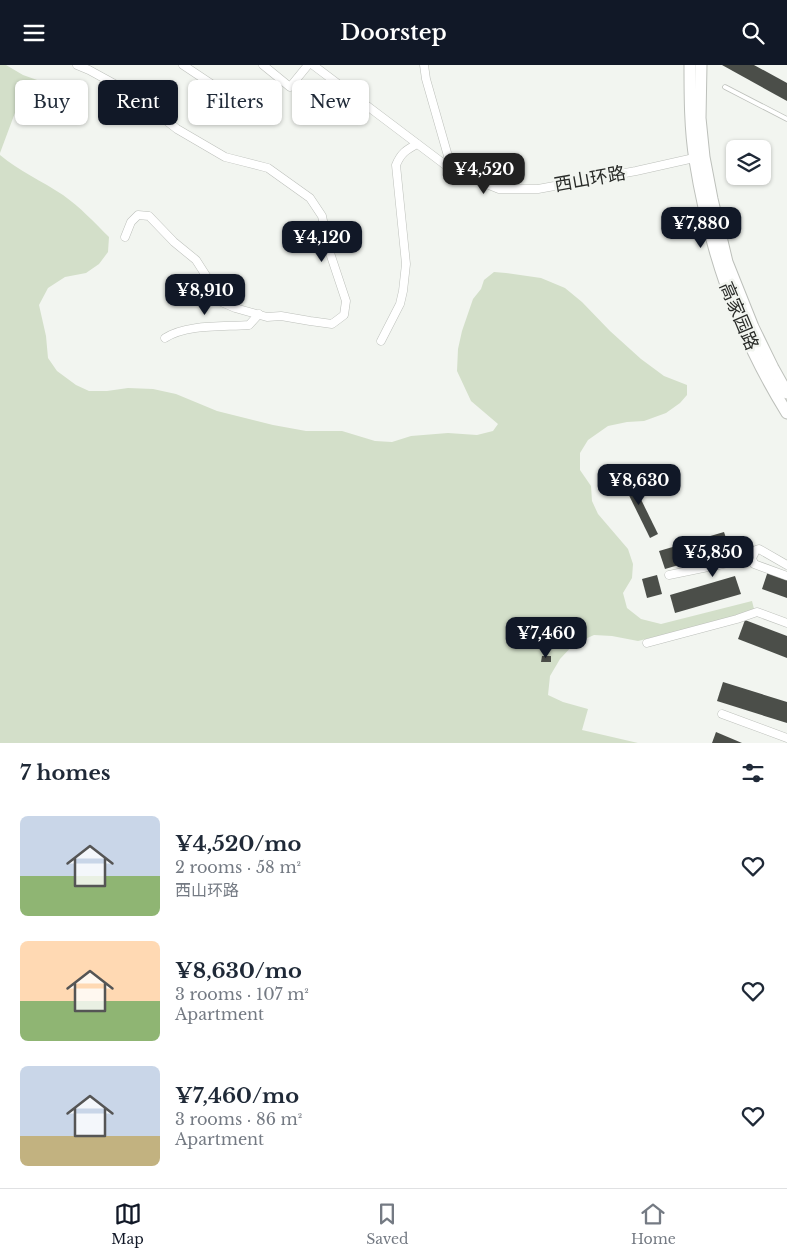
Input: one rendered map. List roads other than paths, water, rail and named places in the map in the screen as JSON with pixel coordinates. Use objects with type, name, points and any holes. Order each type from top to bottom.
[{"type":"main road","name":"高家园路","points":[[690,65],[694,159],[707,225],[722,276],[742,327],[766,377],[787,413]]},
{"type":"main road","name":"高家园路","points":[[700,65],[700,118],[704,157],[727,261],[753,327],[787,393]]},
{"type":"street","points":[[77,65],[130,93],[177,129],[225,157],[268,168],[310,198],[322,217],[329,250],[346,301],[344,315],[332,323],[281,316],[267,317],[235,308],[219,301],[183,299]]},
{"type":"street","points":[[183,65],[206,80]]},
{"type":"street","points":[[263,65],[290,87],[308,65]]},
{"type":"street","name":"西山环路","points":[[313,65],[452,170],[498,189],[538,189],[694,159]]},
{"type":"street","points":[[424,65],[426,79],[452,170]]},
{"type":"street","points":[[381,341],[400,303],[406,264],[396,165],[399,157],[404,152],[417,144]]},
{"type":"street","points":[[125,237],[131,221],[138,215],[149,216],[174,242],[196,260],[212,285],[219,301]]},
{"type":"street","points":[[165,338],[172,333],[188,329],[249,325],[259,314]]},
{"type":"street","points":[[787,565],[759,549],[756,550],[752,558],[754,564],[787,576]]},
{"type":"street","points":[[668,575],[752,558]]},
{"type":"street","points":[[647,643],[758,612],[787,623]]},
{"type":"street","points":[[722,714],[787,738]]},
{"type":"lane","points":[[725,87],[787,119]]}]
